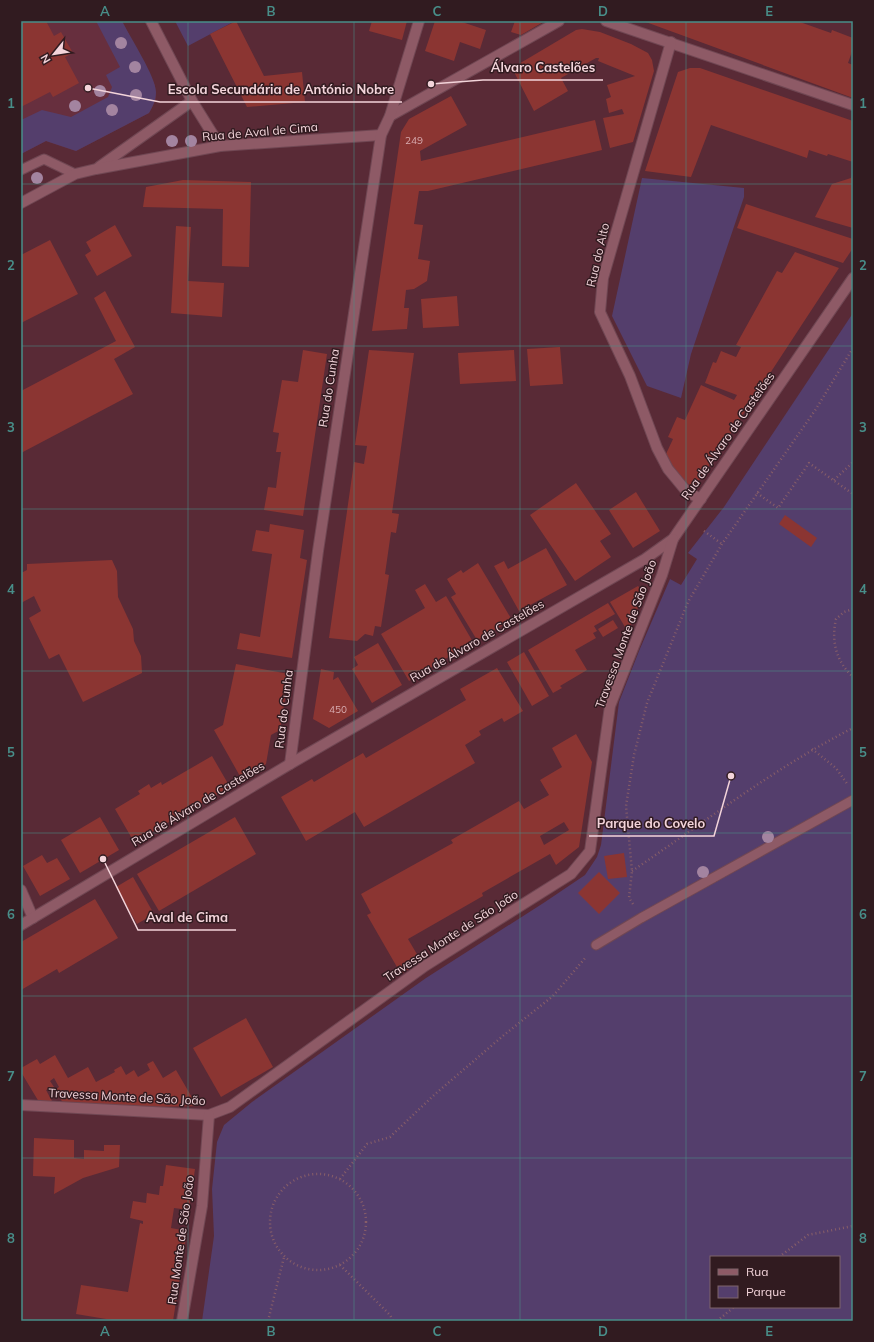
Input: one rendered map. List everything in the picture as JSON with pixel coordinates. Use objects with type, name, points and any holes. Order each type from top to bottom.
[{"type":"street","points":[[151,21],[192,101],[220,146]]},
{"type":"street","name":"Rua do Cunha","points":[[290,764],[318,551],[381,135],[390,116],[419,21]]},
{"type":"street","points":[[390,116],[559,21]]},
{"type":"street","points":[[606,21],[853,105]]},
{"type":"street","name":"Rua do Alto","points":[[671,42],[603,278],[600,312],[630,376],[651,434],[668,469],[687,492],[701,499]]},
{"type":"street","name":"Rua de Aval de Cima","points":[[96,169],[192,101]]},
{"type":"street","name":"Rua de Aval de Cima","points":[[21,203],[75,174],[96,169],[220,146],[381,135]]},
{"type":"street","name":"Rua de Álvaro de Castelões","points":[[21,925],[290,764],[645,559],[673,539],[853,278]]},
{"type":"street","name":"Travessa Monte de São João","points":[[21,1105],[209,1115],[230,1107],[425,966],[570,874],[590,851],[610,706],[662,575],[673,539]]},
{"type":"street","points":[[21,890],[33,918]]},
{"type":"street","name":"Rua Monte de São João","points":[[182,1321],[202,1206],[209,1115]]},
{"type":"lane","points":[[21,170],[44,159],[75,174]]},
{"type":"lane","points":[[596,945],[641,918],[853,800]]},
{"type":"path","points":[[641,918],[629,898],[632,871],[626,806],[634,754],[647,703],[688,602],[722,544],[816,409],[853,348]]},
{"type":"path","points":[[757,493],[778,508],[809,462],[853,494]]},
{"type":"path","points":[[834,480],[853,462]]},
{"type":"path","points":[[704,531],[722,544]]},
{"type":"path","points":[[853,609],[844,612],[836,619],[834,644],[840,661],[853,677]]},
{"type":"path","points":[[632,871],[731,802],[812,750],[853,728]]},
{"type":"path","points":[[812,750],[836,768],[850,788]]},
{"type":"path","points":[[340,1179],[367,1144],[390,1137],[434,1095],[504,1035],[553,996],[596,945]]},
{"type":"path","points":[[315,1172],[331,1174],[340,1179],[357,1193],[365,1208],[366,1225],[363,1241],[354,1255],[340,1265],[326,1270],[312,1270],[298,1266],[284,1257],[274,1244],[269,1229],[270,1213],[275,1197],[285,1184],[299,1176],[315,1172]]},
{"type":"path","points":[[780,1256],[808,1234],[853,1226]]},
{"type":"path","points":[[268,1321],[284,1257]]},
{"type":"path","points":[[340,1265],[390,1315],[393,1321]]},
{"type":"path","points":[[717,1321],[733,1308]]},
{"type":"shaded area","points":[[21,21],[122,21],[155,85],[156,100],[149,113],[76,151],[46,141],[21,154]]},
{"type":"green space","points":[[96,21],[122,21],[155,85],[155,98],[149,113],[76,151],[46,141],[21,154],[21,120],[42,110],[71,117],[108,97],[112,87],[106,75],[120,67]]},
{"type":"green space","points":[[175,21],[235,21],[188,46]]},
{"type":"green space","points":[[642,178],[744,188],[744,197],[691,354],[681,398],[647,386],[612,316]]},
{"type":"green space","points":[[853,313],[853,1321],[202,1321],[214,1236],[212,1189],[217,1142],[224,1125],[252,1102],[426,978],[585,875],[597,857],[601,845],[619,702],[670,579],[681,585],[697,559],[688,553],[724,507]]},
{"type":"building","points":[[25,21],[46,21],[54,36],[61,32],[73,53],[65,57],[79,83],[53,97],[50,92],[21,107],[21,23]]},
{"type":"building","points":[[236,21],[264,76],[302,72],[305,102],[247,107],[210,34]]},
{"type":"building","points":[[372,21],[407,21],[402,40],[369,31]]},
{"type":"building","points":[[435,21],[459,21],[486,30],[480,49],[460,42],[454,61],[425,51]]},
{"type":"building","points":[[515,21],[545,21],[521,35],[511,32]]},
{"type":"building","points":[[643,21],[797,21],[831,33],[832,30],[853,38],[853,49],[848,63],[853,65],[853,98]]},
{"type":"building","points":[[582,29],[600,32],[631,44],[648,53],[652,60],[654,71],[633,142],[610,148],[603,118],[624,114],[622,109],[609,113],[606,99],[611,97],[607,85],[635,76],[598,61],[599,58],[596,58],[561,78],[568,91],[534,111],[512,68],[576,30]]},
{"type":"building","points":[[690,68],[700,68],[853,121],[853,162],[809,150],[807,158],[711,125],[691,177],[645,171],[678,72]]},
{"type":"building","points":[[451,96],[467,125],[420,151],[421,161],[595,120],[602,150],[428,191],[419,191],[414,224],[423,225],[418,259],[430,261],[427,281],[414,289],[406,290],[404,308],[409,308],[407,329],[372,331],[401,132],[409,119]]},
{"type":"building","points":[[853,172],[853,228],[815,217],[832,184],[851,178]]},
{"type":"building","points":[[183,180],[251,182],[249,267],[222,266],[223,209],[143,207],[146,187]]},
{"type":"building","points":[[746,204],[853,239],[853,248],[843,263],[737,228]]},
{"type":"building","points":[[115,225],[132,256],[97,276],[85,255],[91,251],[86,242]]},
{"type":"building","points":[[176,226],[191,227],[188,281],[224,283],[222,317],[171,313]]},
{"type":"building","points":[[50,240],[78,294],[21,323],[21,255]]},
{"type":"building","points":[[795,252],[839,268],[696,485],[690,485],[679,478],[666,454],[673,439],[668,437],[677,417],[685,420],[701,385],[734,400],[737,395],[705,383],[713,362],[716,363],[721,351],[736,357],[741,347],[736,345],[777,271],[782,273]]},
{"type":"building","points":[[105,291],[135,347],[114,359],[133,394],[21,453],[21,391],[116,341],[94,298]]},
{"type":"building","points":[[457,296],[459,326],[423,328],[421,299]]},
{"type":"building","points":[[560,347],[563,384],[530,386],[527,349]]},
{"type":"building","points":[[303,350],[327,354],[303,516],[264,510],[268,487],[276,488],[281,452],[276,452],[279,433],[273,432],[282,380],[298,382]]},
{"type":"building","points":[[369,350],[414,353],[392,513],[399,514],[396,533],[391,532],[385,574],[389,575],[381,627],[375,626],[373,636],[365,634],[357,641],[329,638],[354,462],[364,464],[367,446],[355,445]]},
{"type":"building","points":[[514,350],[516,381],[460,384],[458,353]]},
{"type":"building","points":[[576,483],[611,534],[600,541],[611,557],[575,581],[530,515]]},
{"type":"building","points":[[636,492],[660,531],[633,548],[609,510]]},
{"type":"building","points":[[785,515],[817,538],[811,547],[779,524]]},
{"type":"building","points":[[270,524],[304,530],[300,558],[307,560],[292,658],[237,649],[240,633],[260,637],[272,554],[252,551],[256,530],[269,532]]},
{"type":"building","points":[[546,548],[567,585],[519,611],[494,566],[504,561],[508,569]]},
{"type":"building","points":[[112,560],[117,571],[118,597],[133,629],[134,641],[141,656],[142,673],[83,702],[59,654],[49,659],[29,618],[41,611],[34,596],[21,603],[21,573],[27,570],[27,564]]},
{"type":"building","points":[[478,563],[512,620],[477,640],[451,597],[456,594],[447,579],[461,570],[463,573]]},
{"type":"building","points":[[425,584],[436,602],[446,596],[473,642],[409,681],[381,634],[425,608],[415,590]]},
{"type":"building","points":[[638,586],[644,593],[628,632],[610,602]]},
{"type":"building","points":[[608,603],[615,614],[594,626],[597,631],[593,633],[596,638],[575,650],[587,670],[560,686],[562,688],[553,693],[528,650]]},
{"type":"building","points":[[613,620],[618,628],[603,637],[598,629]]},
{"type":"building","points":[[378,643],[402,685],[372,703],[352,669],[358,665],[354,657]]},
{"type":"building","points":[[524,652],[549,696],[532,706],[507,662]]},
{"type":"building","points":[[236,664],[289,674],[280,730],[271,735],[266,764],[241,778],[214,730],[223,725]]},
{"type":"building","points":[[497,668],[523,711],[504,722],[502,718],[479,731],[481,735],[465,745],[475,763],[364,827],[355,812],[306,841],[281,797],[312,779],[314,782],[363,753],[366,758],[466,700],[460,689]]},
{"type":"building","points":[[321,669],[334,672],[333,680],[338,677],[358,711],[329,728],[313,719]]},
{"type":"building","points":[[576,734],[592,762],[579,847],[556,865],[550,854],[482,893],[483,896],[408,939],[421,961],[401,974],[367,915],[371,913],[361,894],[453,843],[451,840],[519,801],[524,809],[549,795],[540,780],[562,767],[552,748]],"holes":[[[564,822],[569,830],[544,845],[540,836]]]},
{"type":"building","points":[[212,756],[230,787],[134,842],[115,809],[140,794],[138,791],[149,784],[151,788],[161,782],[162,785]]},
{"type":"building","points":[[100,817],[119,850],[80,873],[61,840]]},
{"type":"building","points":[[235,817],[256,854],[159,911],[137,874]]},
{"type":"building","points":[[624,853],[627,877],[608,879],[604,856]]},
{"type":"building","points":[[42,855],[47,863],[57,858],[70,879],[40,896],[23,866]]},
{"type":"building","points":[[599,872],[620,893],[599,914],[578,893]]},
{"type":"building","points":[[133,877],[154,914],[137,924],[116,887]]},
{"type":"building","points":[[95,899],[118,938],[59,973],[57,969],[21,990],[21,942]]},
{"type":"building","points":[[246,1018],[273,1067],[221,1097],[193,1048]]},
{"type":"building","points":[[55,1055],[68,1078],[88,1067],[96,1082],[115,1072],[114,1070],[121,1066],[126,1075],[134,1070],[138,1077],[150,1070],[147,1064],[153,1061],[163,1078],[176,1070],[197,1106],[155,1107],[63,1103],[55,1090],[59,1087],[54,1078],[50,1081],[54,1087],[46,1090],[53,1103],[39,1102],[21,1072],[21,1068],[37,1059],[40,1064]]},
{"type":"building","points":[[34,1138],[74,1140],[74,1158],[84,1159],[84,1150],[104,1151],[104,1145],[120,1145],[119,1167],[83,1178],[54,1194],[55,1177],[33,1176]]},
{"type":"building","points":[[166,1165],[195,1169],[189,1210],[174,1208],[171,1228],[187,1231],[173,1321],[118,1321],[76,1314],[81,1285],[128,1292],[140,1223],[143,1224],[143,1221],[130,1218],[133,1201],[146,1203],[147,1193],[159,1195],[160,1186],[163,1186]]},
{"type":"place","name":"Álvaro Castelões","points":[[431,84]]},
{"type":"place","name":"Escola Secundária de António Nobre","points":[[88,88]]},
{"type":"place","name":"Parque do Covelo","points":[[731,776]]},
{"type":"place","name":"Aval de Cima","points":[[103,859]]}]
